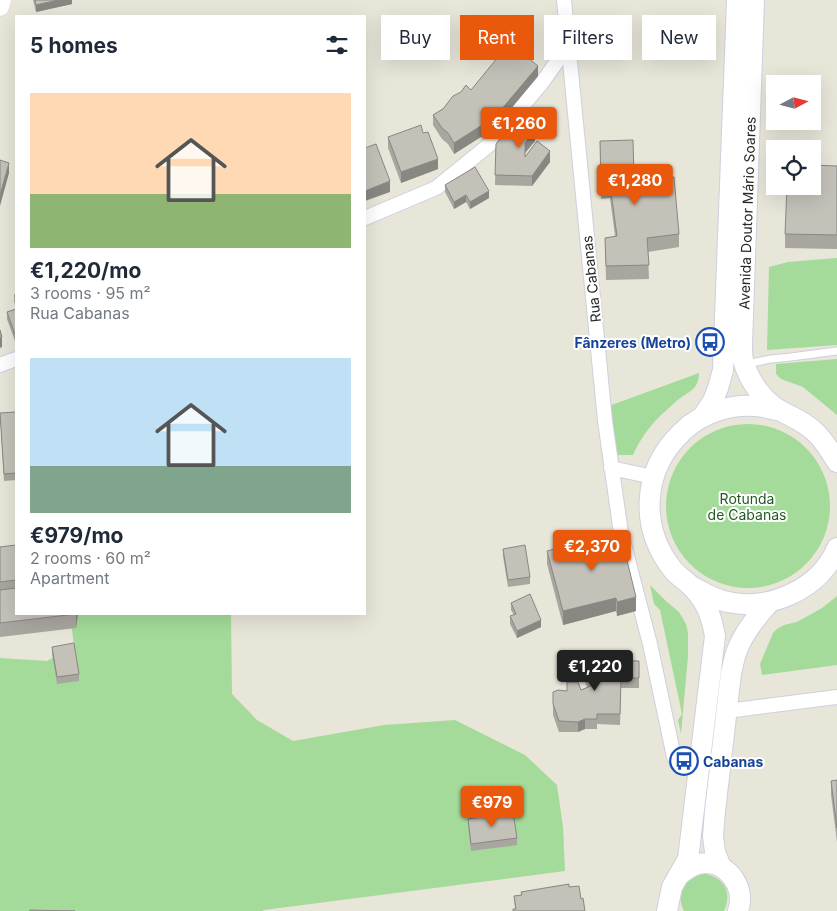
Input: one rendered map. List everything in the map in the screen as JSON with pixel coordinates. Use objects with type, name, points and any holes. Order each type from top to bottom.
[{"type":"main road","name":"Avenida Doutor Mário Soares","points":[[703,416],[713,402],[723,370],[737,0]]},
{"type":"main road","name":"Avenida Doutor Mário Soares","points":[[754,0],[743,359],[749,376],[768,402],[800,420],[817,433],[835,456]]},
{"type":"main road","name":"Avenida Doutor Mário Soares","points":[[670,907],[672,887],[688,859],[691,841],[715,636],[712,619],[702,598],[674,571],[662,555],[654,536],[649,496],[653,476],[661,458],[672,441],[686,427],[703,416],[722,409],[742,406],[762,406],[781,411]]},
{"type":"main road","name":"Avenida Doutor Mário Soares","points":[[689,584],[707,595],[728,602],[749,604],[770,602],[790,595],[808,584],[824,569],[837,550]]},
{"type":"main road","name":"Avenida Doutor Mário Soares","points":[[738,911],[740,896],[737,884],[731,874],[721,867],[715,852],[713,836],[715,811],[731,673],[736,653],[744,635],[770,602]]},
{"type":"main road","points":[[678,876],[687,868],[698,864],[710,864],[721,867]]},
{"type":"street","points":[[0,7],[2,0]]},
{"type":"street","name":"Rua Cabanas","points":[[564,0],[565,15]]},
{"type":"street","points":[[366,218],[436,188],[489,144],[542,84],[558,60]]},
{"type":"street","name":"Rua Cabanas","points":[[569,60],[611,468],[621,533],[650,644],[674,757]]},
{"type":"street","points":[[0,365],[15,359]]},
{"type":"street","points":[[611,468],[653,476]]},
{"type":"street","points":[[727,711],[837,697]]},
{"type":"lane","points":[[745,364],[837,351]]},
{"type":"green space","points":[[837,258],[837,345],[767,350],[769,267],[788,262]]},
{"type":"green space","points":[[837,359],[837,415],[803,387],[781,379],[776,374],[776,364]]},
{"type":"green space","points":[[699,373],[695,386],[656,420],[637,446],[633,455],[618,455],[609,406]]},
{"type":"green space","name":"Rotunda de Cabanas","points":[[748,424],[772,428],[793,438],[806,448],[816,461],[826,482],[830,506],[826,530],[816,551],[806,564],[793,574],[772,584],[748,588],[724,584],[703,574],[690,564],[680,551],[670,530],[666,506],[670,482],[680,461],[690,448],[703,438],[724,428]]},
{"type":"green space","points":[[650,585],[679,612],[686,624],[688,633],[688,656],[681,734],[678,720],[682,714],[660,610],[654,604]]},
{"type":"green space","points":[[837,596],[837,665],[762,675],[760,664],[773,633],[784,625],[797,622],[822,608]]},
{"type":"green space","points":[[70,615],[231,615],[232,694],[257,720],[293,741],[384,725],[455,720],[525,755],[557,785],[563,827],[565,871],[263,911],[0,911],[0,658],[47,661],[74,646]]},
{"type":"green space","points":[[706,874],[718,879],[726,888],[727,898],[724,911],[684,911],[680,897],[684,885],[693,877]]},
{"type":"building","points":[[35,0],[59,0],[36,5]]},
{"type":"building","points":[[496,60],[531,60],[538,66],[495,117],[454,143],[433,115],[443,109],[453,96],[461,92],[466,85],[471,90]]},
{"type":"building","points":[[521,109],[535,120],[535,130],[525,143],[525,157],[537,141],[550,151],[532,176],[495,175],[496,144]]},
{"type":"building","points":[[421,125],[423,133],[428,132],[438,159],[401,172],[388,137]]},
{"type":"building","points":[[633,140],[634,179],[674,177],[679,234],[647,238],[649,265],[606,266],[605,238],[617,236],[610,185],[601,186],[600,141]]},
{"type":"building","points":[[376,144],[390,181],[366,191],[366,148]]},
{"type":"building","points":[[0,160],[9,163],[0,195]]},
{"type":"building","points":[[821,165],[837,166],[837,235],[785,234],[787,195],[821,195]]},
{"type":"building","points":[[475,167],[489,191],[470,202],[466,195],[454,202],[445,185]]},
{"type":"building","points":[[15,309],[15,334],[7,312]]},
{"type":"building","points":[[15,412],[15,473],[4,474],[0,413]]},
{"type":"building","points":[[620,532],[636,597],[617,602],[616,598],[563,611],[547,551]]},
{"type":"building","points":[[15,545],[15,580],[0,582],[0,547]]},
{"type":"building","points":[[525,545],[530,577],[508,580],[503,549]]},
{"type":"building","points":[[15,588],[15,615],[68,615],[0,623],[0,590]]},
{"type":"building","points":[[530,594],[541,620],[517,631],[510,616],[516,614],[511,603]]},
{"type":"building","points":[[74,643],[79,674],[57,677],[52,647]]},
{"type":"building","points":[[607,660],[639,661],[639,678],[621,678],[620,714],[597,714],[597,719],[585,719],[578,722],[559,721],[553,704],[553,692],[558,690],[567,691],[567,682],[578,682],[581,690],[591,686],[584,669]]},
{"type":"building","points":[[837,780],[837,828],[831,781]]},
{"type":"building","points":[[513,812],[517,838],[471,844],[468,819]]},
{"type":"building","points":[[569,884],[569,887],[579,886],[585,911],[513,911],[513,909],[516,909],[514,896],[522,895],[521,892]]},
{"type":"building","points":[[30,910],[75,911],[30,911]]},
{"type":"place","name":"Fânzeres (Metro)","points":[[710,342]]},
{"type":"place","name":"Cabanas","points":[[684,761]]}]
